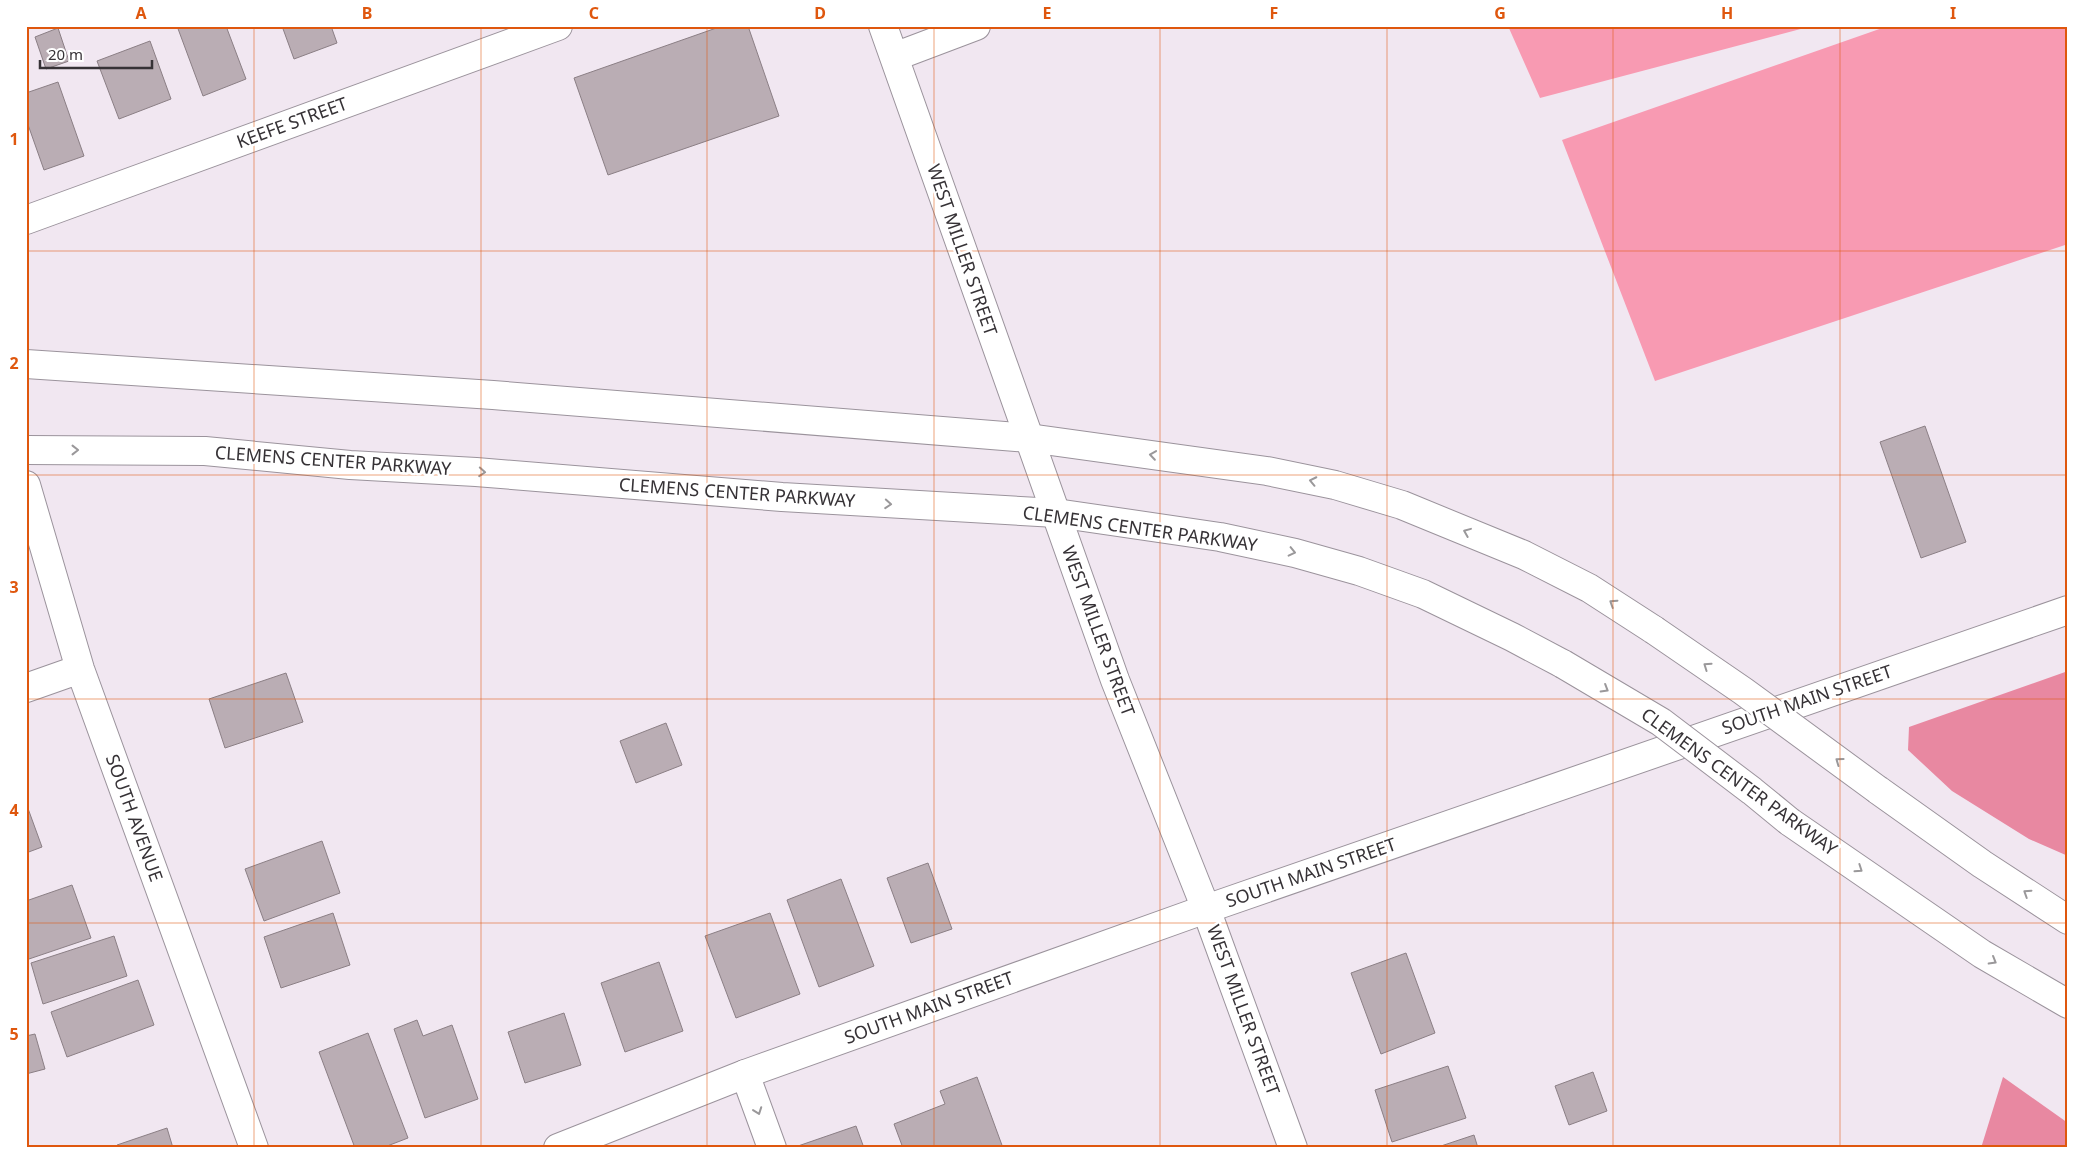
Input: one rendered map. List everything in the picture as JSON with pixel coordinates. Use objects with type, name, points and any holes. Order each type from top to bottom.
[{"type":"main road","name":"KEEFE STREET","points":[[26,220],[558,26]]},
{"type":"main road","name":"WEST MILLER STREET","points":[[883,26],[1115,680],[1206,909],[1293,1148]]},
{"type":"main road","points":[[894,57],[976,26]]},
{"type":"main road","points":[[26,364],[493,395],[1029,438],[1267,471],[1335,485],[1402,505],[1540,564],[1589,588],[1743,691],[1982,864],[2068,920]]},
{"type":"main road","name":"CLEMENS CENTER PARKWAY","points":[[26,450],[205,451],[350,465],[476,472],[782,497],[1056,513],[1220,537],[1295,552],[1359,571],[1422,594],[1512,637],[1563,664],[1661,722],[1790,822],[1982,954],[2068,1004]]},
{"type":"main road","name":"SOUTH AVENUE","points":[[26,485],[80,669],[254,1148]]},
{"type":"main road","name":"SOUTH MAIN STREET","points":[[558,1148],[745,1074],[1206,909],[2068,610]]},
{"type":"main road","points":[[26,688],[80,669]]},
{"type":"main road","points":[[745,1074],[772,1148]]},
{"type":"shaded area","points":[[1508,26],[1812,26],[1540,98]]},
{"type":"shaded area","points":[[1888,26],[2068,26],[2068,244],[1655,381],[1562,140]]},
{"type":"shaded area","points":[[2068,671],[2068,856],[2029,839],[1952,791],[1908,750],[1909,727]]},
{"type":"shaded area","points":[[2003,1077],[2068,1123],[2068,1148],[1981,1148]]},
{"type":"building","points":[[177,26],[226,26],[246,79],[203,96]]},
{"type":"building","points":[[282,26],[331,26],[337,43],[294,59]]},
{"type":"building","points":[[722,26],[748,26],[779,116],[608,175],[574,78]]},
{"type":"building","points":[[58,28],[69,61],[46,69],[35,37]]},
{"type":"building","points":[[150,41],[171,99],[119,119],[97,61]]},
{"type":"building","points":[[58,82],[84,156],[44,170],[26,119],[26,93]]},
{"type":"building","points":[[1925,426],[1966,542],[1921,558],[1880,442]]},
{"type":"building","points":[[286,673],[303,722],[225,748],[209,699]]},
{"type":"building","points":[[666,723],[682,765],[636,783],[620,741]]},
{"type":"building","points":[[26,803],[42,847],[26,853]]},
{"type":"building","points":[[322,841],[340,893],[264,921],[245,869]]},
{"type":"building","points":[[928,863],[952,929],[911,943],[887,878]]},
{"type":"building","points":[[841,879],[874,966],[819,987],[787,900]]},
{"type":"building","points":[[72,885],[91,938],[26,960],[26,901]]},
{"type":"building","points":[[333,913],[350,965],[281,988],[264,937]]},
{"type":"building","points":[[770,913],[800,994],[736,1018],[705,936]]},
{"type":"building","points":[[114,936],[127,976],[43,1004],[31,963]]},
{"type":"building","points":[[1406,953],[1435,1033],[1381,1054],[1351,973]]},
{"type":"building","points":[[659,962],[683,1031],[625,1052],[601,983]]},
{"type":"building","points":[[138,980],[154,1025],[67,1057],[51,1012]]},
{"type":"building","points":[[564,1013],[581,1065],[525,1083],[508,1032]]},
{"type":"building","points":[[417,1020],[423,1036],[452,1025],[478,1099],[425,1118],[394,1029]]},
{"type":"building","points":[[368,1033],[408,1138],[382,1148],[355,1148],[319,1052]]},
{"type":"building","points":[[35,1034],[45,1069],[26,1074],[26,1036]]},
{"type":"building","points":[[1448,1066],[1466,1118],[1392,1142],[1375,1090]]},
{"type":"building","points":[[1593,1072],[1607,1111],[1569,1125],[1555,1086]]},
{"type":"building","points":[[977,1077],[1003,1148],[903,1148],[894,1124],[945,1104],[940,1091]]},
{"type":"building","points":[[856,1126],[864,1148],[799,1148],[798,1146]]},
{"type":"building","points":[[167,1128],[173,1148],[118,1148],[117,1145]]},
{"type":"building","points":[[1474,1135],[1478,1148],[1435,1148]]}]
